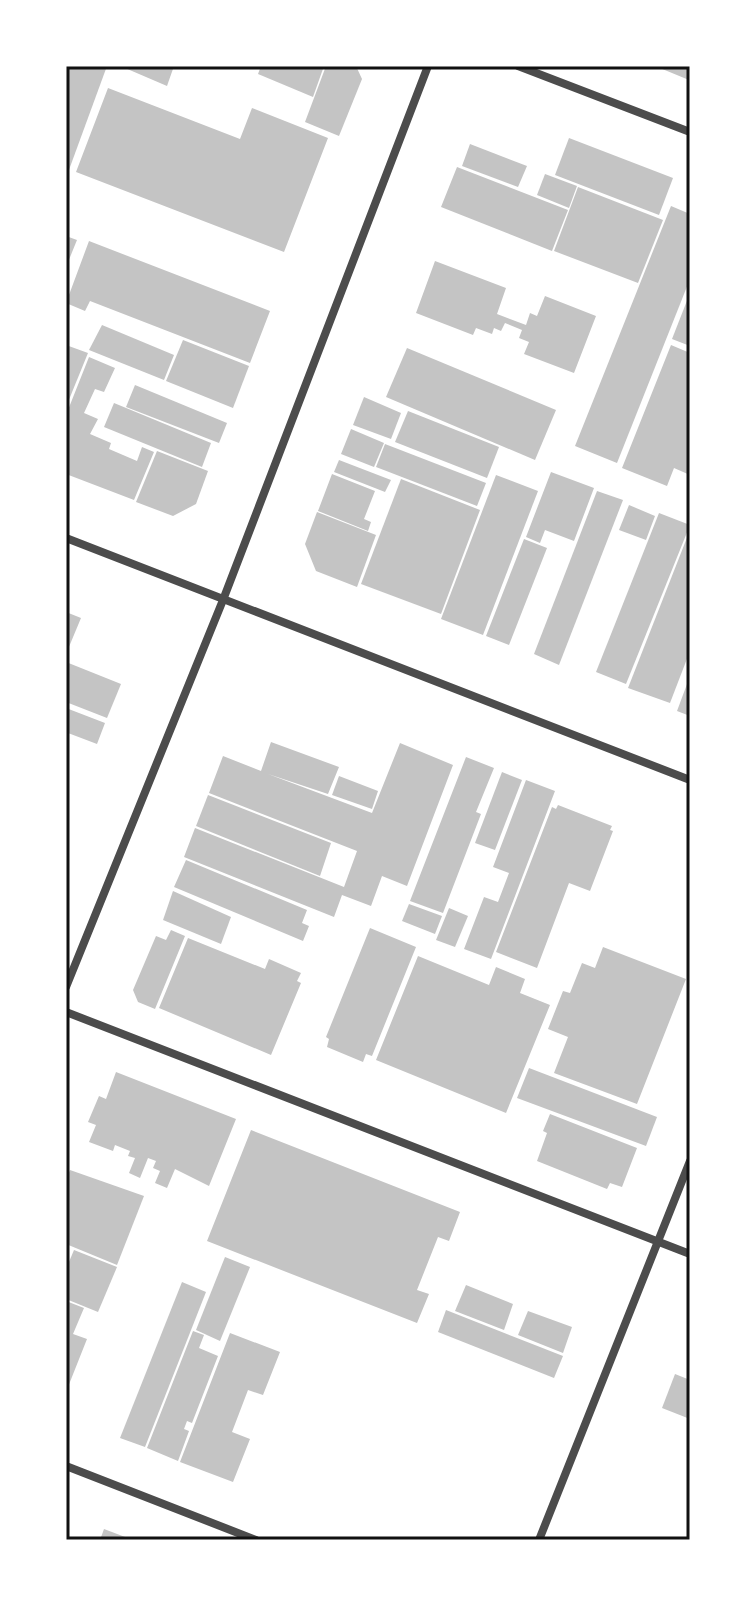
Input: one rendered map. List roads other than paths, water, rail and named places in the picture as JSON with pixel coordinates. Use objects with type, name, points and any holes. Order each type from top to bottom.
[{"type":"street","points":[[66,987],[223,600],[428,66]]},
{"type":"street","points":[[518,66],[690,132]]},
{"type":"street","points":[[66,538],[690,780]]},
{"type":"street","points":[[66,1012],[690,1254]]},
{"type":"street","points":[[539,1540],[690,1161]]},
{"type":"street","points":[[66,1466],[256,1540]]}]
